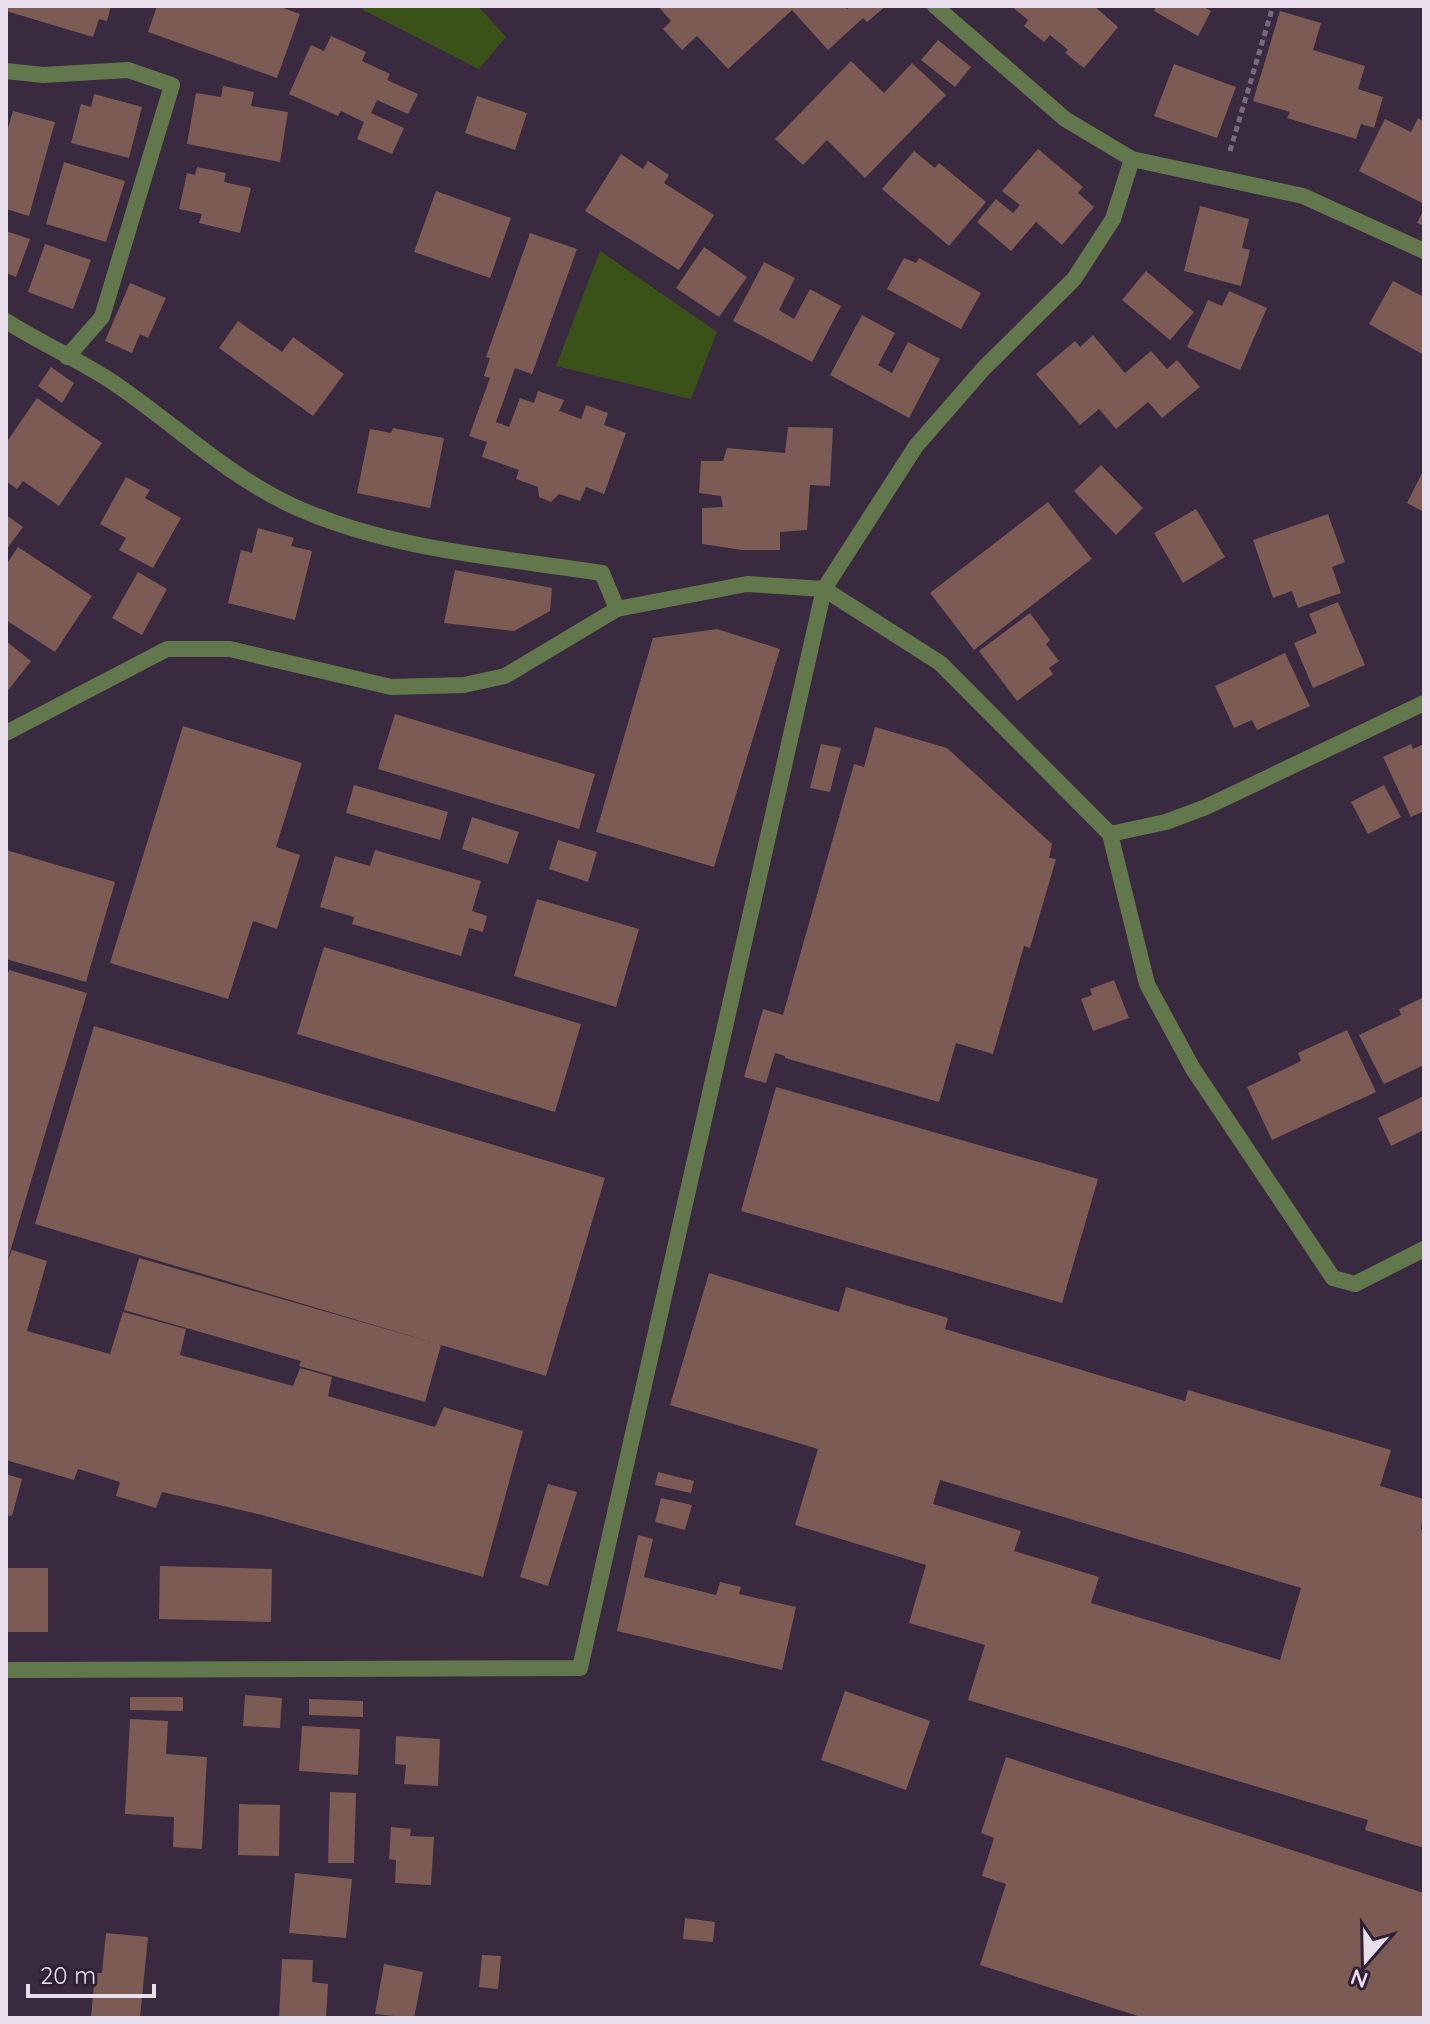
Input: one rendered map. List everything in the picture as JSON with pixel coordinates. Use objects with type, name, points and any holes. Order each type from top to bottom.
[{"type":"street","points":[[935,6],[1065,119],[1132,159],[1303,196],[1424,251]]},
{"type":"street","points":[[6,71],[43,75],[128,70],[172,85],[102,317],[67,357]]},
{"type":"street","points":[[6,1670],[580,1668],[824,589],[916,446],[984,368],[1074,279],[1113,219],[1132,159]]},
{"type":"street","points":[[6,321],[115,383],[183,436],[292,506],[396,541],[602,573],[617,609]]},
{"type":"street","points":[[6,733],[167,649],[230,649],[391,687],[464,685],[505,676],[617,609],[747,584],[824,589],[940,663],[1110,834],[1147,984],[1193,1069],[1333,1278],[1355,1284],[1424,1249]]},
{"type":"street","points":[[1110,834],[1166,822],[1206,807],[1424,703]]},
{"type":"path","points":[[1222,179],[1273,6]]},
{"type":"green space","points":[[364,6],[478,6],[506,37],[479,69],[363,10]]},
{"type":"green space","points":[[600,251],[717,332],[691,399],[556,366]]},
{"type":"building","points":[[6,6],[111,6],[107,21],[99,19],[93,37],[6,11]]},
{"type":"building","points":[[157,6],[278,6],[300,14],[277,78],[148,32]]},
{"type":"building","points":[[658,6],[844,6],[847,9],[850,6],[886,6],[867,22],[863,18],[828,50],[792,10],[728,69],[697,36],[682,50],[663,29],[671,21]]},
{"type":"building","points":[[1011,6],[1094,6],[1118,27],[1084,68],[1065,53],[1068,50],[1050,35],[1044,42],[1024,26],[1028,20]]},
{"type":"building","points":[[1156,6],[1202,6],[1211,11],[1198,36],[1154,11]]},
{"type":"building","points":[[1280,11],[1321,23],[1313,50],[1365,66],[1358,89],[1383,97],[1374,128],[1361,124],[1356,139],[1287,118],[1290,112],[1253,101]]},
{"type":"building","points":[[331,36],[366,52],[362,61],[390,74],[387,80],[418,94],[408,114],[377,100],[371,113],[404,128],[392,154],[357,139],[364,122],[341,111],[338,116],[289,94],[311,45],[324,51]]},
{"type":"building","points":[[938,40],[971,67],[955,87],[921,60]]},
{"type":"building","points":[[851,61],[884,93],[912,63],[946,95],[865,178],[827,140],[803,165],[775,139]]},
{"type":"building","points":[[1174,64],[1236,87],[1217,138],[1154,116]]},
{"type":"building","points":[[223,86],[254,92],[251,106],[288,112],[280,162],[187,144],[196,93],[221,97]]},
{"type":"building","points":[[94,94],[142,107],[129,158],[71,143],[81,104],[91,107]]},
{"type":"building","points":[[477,96],[527,113],[515,150],[465,133]]},
{"type":"building","points":[[13,111],[55,122],[29,216],[6,209],[6,135]]},
{"type":"building","points":[[1418,118],[1424,122],[1424,204],[1359,171],[1385,119],[1411,132]]},
{"type":"building","points":[[1038,149],[1083,187],[1078,193],[1094,207],[1062,245],[1036,222],[1011,251],[977,222],[996,199],[1013,213],[1020,205],[1002,191]]},
{"type":"building","points":[[914,151],[935,168],[939,163],[986,202],[949,246],[882,189]]},
{"type":"building","points":[[621,154],[643,169],[648,161],[669,175],[664,183],[714,215],[679,270],[585,211]]},
{"type":"building","points":[[64,162],[125,181],[106,242],[46,224]]},
{"type":"building","points":[[197,167],[226,173],[224,182],[251,188],[240,233],[199,223],[202,214],[179,209],[187,173],[195,175]]},
{"type":"building","points":[[436,191],[511,218],[490,278],[414,252]]},
{"type":"building","points":[[1200,206],[1249,219],[1242,248],[1250,250],[1241,286],[1184,271]]},
{"type":"building","points":[[1424,209],[1424,226],[1417,223]]},
{"type":"building","points":[[6,231],[30,239],[16,277],[6,273]]},
{"type":"building","points":[[530,233],[577,249],[532,374],[515,368],[496,422],[509,427],[520,398],[534,403],[538,391],[564,400],[559,411],[581,419],[586,405],[608,413],[604,425],[626,433],[604,494],[586,487],[580,501],[559,494],[551,502],[539,497],[538,487],[516,479],[519,470],[482,457],[487,442],[469,436],[490,378],[484,376],[490,358],[486,357]]},
{"type":"building","points":[[45,244],[91,260],[73,309],[28,292]]},
{"type":"building","points":[[704,247],[747,277],[719,317],[676,288]]},
{"type":"building","points":[[904,258],[916,263],[919,258],[981,293],[961,329],[887,289]]},
{"type":"building","points":[[764,262],[795,278],[779,310],[794,319],[810,289],[841,306],[812,362],[733,321]]},
{"type":"building","points":[[1146,271],[1194,312],[1170,340],[1122,300]]},
{"type":"building","points":[[1393,281],[1424,297],[1424,355],[1369,324]]},
{"type":"building","points":[[130,283],[166,298],[148,338],[140,334],[132,353],[105,341]]},
{"type":"building","points":[[1229,291],[1267,308],[1240,370],[1187,347],[1208,300],[1222,306]]},
{"type":"building","points":[[862,315],[895,333],[878,365],[892,373],[908,342],[940,359],[909,418],[830,375]]},
{"type":"building","points":[[238,321],[282,352],[293,337],[344,374],[313,416],[219,348]]},
{"type":"building","points":[[1093,335],[1125,373],[1151,351],[1167,369],[1177,360],[1200,387],[1162,418],[1148,402],[1116,429],[1099,409],[1080,425],[1036,374],[1075,341],[1080,347]]},
{"type":"building","points":[[51,367],[74,383],[62,403],[38,386]]},
{"type":"building","points":[[37,398],[102,443],[59,506],[23,481],[17,489],[6,481],[6,443]]},
{"type":"building","points":[[788,427],[833,428],[830,486],[810,485],[807,530],[780,532],[780,550],[742,550],[702,544],[702,508],[723,507],[721,496],[699,493],[701,461],[723,461],[727,448],[785,453]]},
{"type":"building","points":[[393,428],[444,438],[430,508],[357,493],[370,429],[391,433]]},
{"type":"building","points":[[1101,465],[1143,508],[1116,535],[1074,491]]},
{"type":"building","points":[[1424,474],[1424,512],[1407,503]]},
{"type":"building","points":[[126,477],[150,490],[145,498],[181,518],[153,568],[119,550],[126,538],[100,524]]},
{"type":"building","points":[[1048,502],[1092,559],[974,650],[930,593]]},
{"type":"building","points":[[1196,509],[1225,557],[1183,583],[1154,533]]},
{"type":"building","points":[[1328,514],[1345,562],[1332,567],[1341,593],[1298,608],[1292,591],[1273,598],[1253,540]]},
{"type":"building","points":[[6,515],[23,527],[6,550]]},
{"type":"building","points":[[258,528],[294,538],[291,546],[312,551],[295,620],[228,603],[241,550],[252,553]]},
{"type":"building","points":[[18,547],[92,596],[55,652],[6,620],[6,565]]},
{"type":"building","points":[[455,570],[552,588],[550,611],[514,631],[444,623]]},
{"type":"building","points":[[138,572],[167,589],[142,635],[112,618]]},
{"type":"building","points":[[1338,602],[1365,665],[1313,688],[1294,643],[1317,633],[1309,614]]},
{"type":"building","points":[[1030,613],[1050,640],[1046,644],[1059,661],[1049,668],[1053,674],[1017,701],[979,651]]},
{"type":"building","points":[[717,629],[780,649],[714,867],[596,832],[653,638]]},
{"type":"building","points":[[6,641],[31,661],[6,693]]},
{"type":"building","points":[[1285,653],[1310,706],[1257,730],[1252,720],[1234,728],[1215,686]]},
{"type":"building","points":[[395,714],[595,774],[579,829],[378,769]]},
{"type":"building","points":[[183,726],[302,763],[276,847],[300,855],[277,929],[253,921],[228,999],[110,963]]},
{"type":"building","points":[[875,727],[947,748],[1052,844],[1049,858],[1056,859],[1030,948],[1024,946],[993,1054],[956,1043],[939,1102],[775,1053],[766,1083],[744,1077],[763,1009],[783,1015],[854,764],[864,767]]},
{"type":"building","points":[[821,744],[841,748],[830,792],[810,788]]},
{"type":"building","points":[[1411,744],[1413,749],[1424,744],[1424,811],[1411,817],[1383,757]]},
{"type":"building","points":[[354,785],[448,812],[440,840],[346,813]]},
{"type":"building","points":[[1384,785],[1401,817],[1368,834],[1351,802]]},
{"type":"building","points":[[472,817],[519,832],[508,864],[462,849]]},
{"type":"building","points":[[558,840],[597,852],[588,882],[549,869]]},
{"type":"building","points":[[6,850],[115,882],[86,982],[6,959]]},
{"type":"building","points":[[375,850],[481,881],[472,911],[487,916],[483,932],[469,928],[461,956],[352,924],[354,917],[320,907],[335,856],[370,866]]},
{"type":"building","points":[[537,899],[639,929],[616,1007],[514,976]]},
{"type":"building","points":[[324,947],[581,1024],[555,1112],[297,1034]]},
{"type":"building","points":[[9,970],[87,993],[7,1262],[12,1250],[47,1261],[27,1331],[110,1354],[123,1312],[186,1329],[180,1355],[293,1386],[300,1368],[332,1377],[328,1396],[435,1427],[444,1407],[523,1431],[483,1577],[262,1515],[162,1492],[156,1508],[116,1496],[120,1482],[78,1469],[74,1480],[6,1460],[6,980]]},
{"type":"building","points":[[1114,980],[1129,1018],[1093,1031],[1081,999],[1092,995],[1090,989]]},
{"type":"building","points":[[1424,997],[1424,1065],[1384,1084],[1359,1035],[1401,1015],[1399,1009]]},
{"type":"building","points":[[94,1026],[605,1178],[546,1376],[441,1345],[425,1402],[299,1366],[301,1361],[124,1310],[139,1258],[431,1342],[35,1224]]},
{"type":"building","points":[[1347,1030],[1376,1092],[1272,1140],[1247,1087],[1301,1061],[1298,1053]]},
{"type":"building","points":[[776,1087],[1098,1179],[1062,1303],[741,1211]]},
{"type":"building","points":[[1424,1096],[1424,1130],[1391,1146],[1378,1118]]},
{"type":"building","points":[[709,1273],[839,1312],[846,1287],[948,1318],[945,1329],[1185,1401],[1188,1390],[1391,1450],[1380,1486],[1424,1499],[1421,1529],[1424,1530],[1424,1848],[1365,1830],[1368,1820],[968,1700],[985,1645],[909,1623],[926,1565],[795,1525],[818,1449],[670,1405]],"holes":[[[940,1480],[1301,1588],[1280,1660],[1091,1603],[1099,1577],[1014,1551],[1021,1531],[933,1504]]]},
{"type":"building","points":[[658,1472],[694,1481],[691,1493],[655,1485]]},
{"type":"building","points":[[6,1474],[22,1479],[12,1516],[6,1515]]},
{"type":"building","points":[[548,1484],[577,1492],[548,1586],[520,1577]]},
{"type":"building","points":[[661,1498],[692,1505],[685,1530],[655,1522]]},
{"type":"building","points":[[638,1535],[653,1539],[644,1577],[716,1595],[720,1582],[741,1587],[739,1594],[796,1607],[782,1670],[617,1631]]},
{"type":"building","points":[[160,1566],[272,1569],[271,1622],[159,1619]]},
{"type":"building","points":[[6,1568],[48,1568],[48,1632],[6,1632]]},
{"type":"building","points":[[845,1691],[930,1721],[906,1790],[821,1760]]},
{"type":"building","points":[[245,1695],[282,1698],[280,1728],[243,1726]]},
{"type":"building","points":[[130,1697],[183,1697],[183,1711],[130,1710]]},
{"type":"building","points":[[309,1699],[363,1701],[363,1717],[309,1715]]},
{"type":"building","points":[[130,1719],[168,1721],[166,1754],[207,1757],[202,1849],[173,1847],[174,1817],[125,1814]]},
{"type":"building","points":[[302,1726],[360,1729],[358,1775],[299,1771]]},
{"type":"building","points":[[396,1736],[440,1739],[438,1786],[404,1784],[406,1765],[395,1764]]},
{"type":"building","points":[[1006,1757],[1424,1893],[1424,2018],[1144,2018],[980,1965],[1006,1884],[982,1876],[994,1838],[981,1833]]},
{"type":"building","points":[[330,1792],[356,1793],[354,1863],[328,1863]]},
{"type":"building","points":[[239,1804],[280,1805],[279,1856],[238,1855]]},
{"type":"building","points":[[391,1827],[411,1829],[410,1836],[434,1837],[431,1885],[395,1883],[396,1860],[389,1859]]},
{"type":"building","points":[[295,1873],[352,1879],[346,1938],[289,1933]]},
{"type":"building","points":[[685,1918],[715,1922],[713,1942],[683,1939]]},
{"type":"building","points":[[106,1933],[148,1937],[140,2018],[91,2018],[95,1973],[102,1973]]},
{"type":"building","points":[[482,1955],[501,1956],[498,1989],[479,1987]]},
{"type":"building","points":[[282,1959],[313,1960],[312,1982],[328,1984],[326,2018],[279,2018]]},
{"type":"building","points":[[384,1964],[423,1972],[414,2018],[375,2014]]}]
